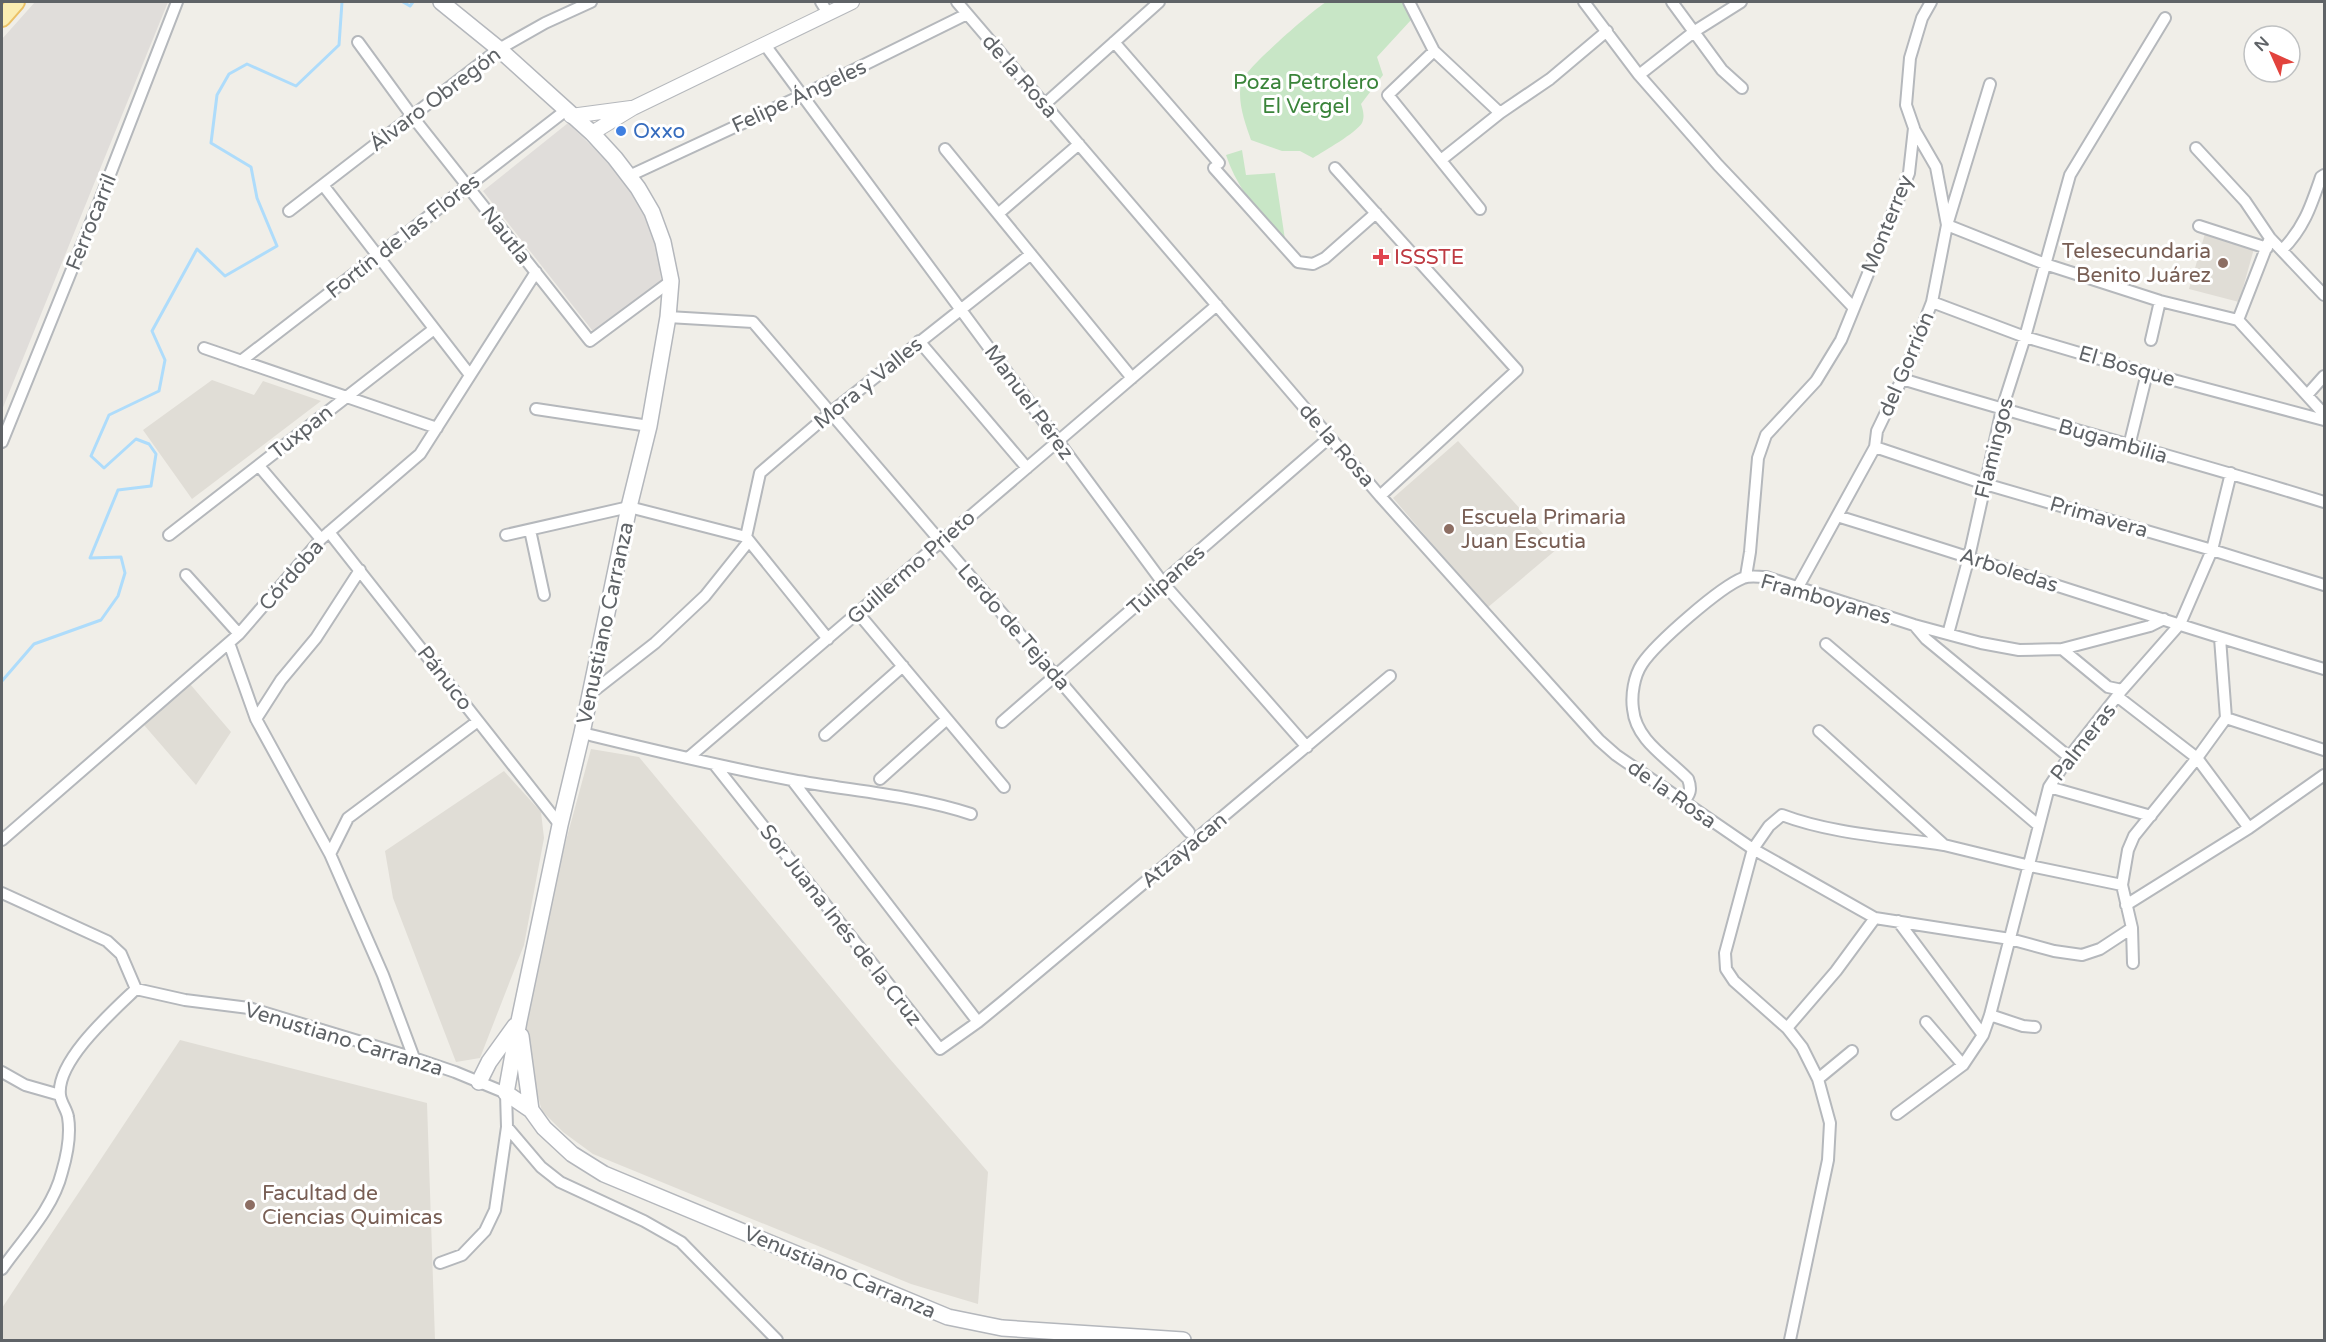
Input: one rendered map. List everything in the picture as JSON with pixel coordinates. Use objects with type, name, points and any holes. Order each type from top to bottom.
[{"type":"main road","points":[[2,18],[16,2]]},
{"type":"main road","name":"Venustiano Carranza","points":[[441,2],[499,49],[592,133],[629,176],[652,212],[663,242],[671,281],[668,317],[649,426],[629,507],[591,693],[560,825],[519,1021],[507,1093],[531,1110],[544,1128],[572,1154],[604,1174],[948,1317],[1002,1328],[1183,1341]]},
{"type":"main road","points":[[479,1082],[489,1062],[519,1021]]},
{"type":"main road","name":"Venustiano Carranza","points":[[519,1021],[531,1110]]},
{"type":"street","name":"Ferrocarril","points":[[2,442],[177,2]]},
{"type":"street","name":"Álvaro Obregón","points":[[289,211],[499,49],[573,5],[591,2]]},
{"type":"street","points":[[592,133],[633,108],[765,45],[825,7],[852,2]]},
{"type":"street","name":"de la Rosa","points":[[957,2],[1380,496],[1599,740],[1616,755],[1683,803],[1753,849],[1875,918]]},
{"type":"street","points":[[1045,104],[1159,2]]},
{"type":"street","points":[[1409,2],[1434,51],[1500,113]]},
{"type":"street","points":[[1584,2],[1639,75],[1724,171],[1853,307]]},
{"type":"street","points":[[1672,2],[1722,70],[1742,88]]},
{"type":"street","points":[[1639,75],[1695,32],[1741,2]]},
{"type":"street","points":[[1920,2],[1922,18]]},
{"type":"street","name":"Monterrey","points":[[1746,576],[1758,458],[1766,435],[1816,381],[1841,340],[1910,173],[1914,128],[1906,105],[1910,58],[1922,18],[1931,2]]},
{"type":"street","name":"Felipe Ángeles","points":[[629,176],[967,14]]},
{"type":"street","name":"Flamingos","points":[[1947,634],[1969,557],[2002,409],[2025,337],[2070,174],[2165,18]]},
{"type":"street","points":[[1441,160],[1500,113],[1550,79],[1607,32]]},
{"type":"street","name":"Nautla","points":[[358,42],[412,116],[590,341],[671,281]]},
{"type":"street","points":[[1114,42],[1298,262],[1313,264],[1325,258],[1376,213]]},
{"type":"street","name":"Manuel Pérez","points":[[765,45],[1163,583],[1307,747]]},
{"type":"street","points":[[1434,51],[1388,95],[1480,209]]},
{"type":"street","points":[[1990,84],[1947,225],[2045,264],[2160,301],[2238,320],[2325,414]]},
{"type":"street","points":[[568,113],[633,108]]},
{"type":"street","name":"Fortín de las Flores","points":[[241,361],[468,186],[568,113]]},
{"type":"street","name":"del Gorrión","points":[[1798,587],[1875,447],[1877,431],[1902,379],[1932,302],[1947,225],[1936,166],[1914,128]]},
{"type":"street","points":[[998,214],[1079,144]]},
{"type":"street","points":[[2196,148],[2245,201],[2269,243]]},
{"type":"street","points":[[945,149],[1132,378]]},
{"type":"street","points":[[1335,168],[1517,370],[1380,496]]},
{"type":"street","points":[[2282,250],[2296,236],[2321,177],[2325,175]]},
{"type":"street","points":[[322,184],[470,375]]},
{"type":"street","points":[[2199,226],[2269,243],[2282,250],[2325,295]]},
{"type":"street","points":[[2238,320],[2269,243]]},
{"type":"street","name":"Mora y Valles","points":[[747,539],[760,472],[830,412],[1031,254]]},
{"type":"street","name":"Córdoba","points":[[2,840],[239,634],[325,536],[420,454],[536,272]]},
{"type":"street","points":[[2151,340],[2160,301]]},
{"type":"street","name":"El Bosque","points":[[1932,302],[2025,337],[2147,373],[2325,420]]},
{"type":"street","name":"Guillermo Prieto","points":[[688,758],[1217,305]]},
{"type":"street","name":"Lerdo de Tejada","points":[[668,317],[753,322],[1189,832]]},
{"type":"street","name":"Tuxpan","points":[[169,535],[434,329]]},
{"type":"street","points":[[919,341],[1027,468]]},
{"type":"street","points":[[204,348],[437,428]]},
{"type":"street","points":[[2130,446],[2147,373]]},
{"type":"street","points":[[2308,394],[2325,376]]},
{"type":"street","name":"Bugambilia","points":[[1902,379],[2325,502]]},
{"type":"street","points":[[536,409],[649,426]]},
{"type":"street","name":"Tulipanes","points":[[1002,722],[1330,437]]},
{"type":"street","name":"Primavera","points":[[1875,447],[1985,484],[2325,585]]},
{"type":"street","name":"Pánuco","points":[[259,466],[360,570],[560,825]]},
{"type":"street","name":"Palmeras","points":[[1897,1114],[1963,1065],[1983,1035],[2030,866],[2038,825],[2049,787],[2069,757],[2180,624],[2212,550],[2231,473]]},
{"type":"street","points":[[629,507],[747,539],[828,639]]},
{"type":"street","name":"Venustiano Carranza","points":[[506,535],[629,507]]},
{"type":"street","name":"Arboledas","points":[[1837,516],[2180,624]]},
{"type":"street","points":[[530,530],[544,595]]},
{"type":"street","points":[[591,693],[655,643],[705,596],[747,539]]},
{"type":"street","points":[[256,719],[280,680],[315,638],[360,570]]},
{"type":"street","points":[[186,575],[239,634]]},
{"type":"street","name":"Framboyanes","points":[[1683,803],[1690,793],[1691,786],[1688,779],[1646,741],[1637,726],[1633,709],[1635,682],[1641,665],[1661,642],[1726,586],[1746,576],[1766,577],[1914,625],[2019,650],[2062,649],[2150,626],[2164,619]]},
{"type":"street","points":[[858,613],[1004,787]]},
{"type":"street","points":[[2180,624],[2325,669]]},
{"type":"street","points":[[1914,625],[1926,639],[2069,757]]},
{"type":"street","points":[[2133,963],[2132,928],[2122,885],[2131,843],[2134,836],[2226,718],[2220,638]]},
{"type":"street","points":[[229,643],[256,719],[330,854],[383,975],[414,1058]]},
{"type":"street","points":[[1826,644],[2038,825]]},
{"type":"street","points":[[2062,649],[2197,758],[2249,828]]},
{"type":"street","points":[[825,735],[903,666]]},
{"type":"street","name":"Atzayacan","points":[[978,1022],[1390,676]]},
{"type":"street","points":[[2226,718],[2325,750]]},
{"type":"street","points":[[880,779],[947,719]]},
{"type":"street","points":[[330,854],[348,819],[478,721]]},
{"type":"street","points":[[1819,731],[1944,845]]},
{"type":"street","points":[[582,733],[792,780],[936,803],[971,814]]},
{"type":"street","name":"Sor Juana Inés de la Cruz","points":[[714,764],[940,1049],[978,1022]]},
{"type":"street","points":[[2126,905],[2249,828],[2325,775]]},
{"type":"street","points":[[792,780],[978,1022]]},
{"type":"street","points":[[2049,787],[2151,816]]},
{"type":"street","points":[[1790,1341],[1828,1160],[1830,1124],[1818,1078],[1802,1047],[1787,1028],[1734,981],[1726,969],[1725,953],[1753,849],[1769,826],[1782,815],[1801,822],[1828,827],[1944,845],[2122,885]]},
{"type":"street","points":[[2,893],[107,941],[121,954],[136,989],[94,1028],[65,1070],[60,1095],[68,1117],[68,1141],[62,1174],[41,1218],[2,1269]]},
{"type":"street","points":[[1787,1028],[1836,971],[1875,918],[2010,939],[2054,951],[2082,955],[2100,949],[2132,928]]},
{"type":"street","points":[[1898,921],[1983,1035]]},
{"type":"street","name":"Venustiano Carranza","points":[[136,989],[185,1000],[249,1008],[414,1058],[507,1093]]},
{"type":"street","points":[[1990,1015],[2023,1026],[2035,1027]]},
{"type":"street","points":[[1926,1022],[1963,1065]]},
{"type":"street","points":[[1818,1078],[1852,1051]]},
{"type":"street","points":[[2,1072],[25,1085],[60,1095]]},
{"type":"street","points":[[440,1263],[462,1255],[485,1230],[495,1210],[500,1190],[507,1127],[507,1093]]},
{"type":"street","points":[[507,1127],[541,1167],[560,1182],[644,1221],[681,1242],[777,1341]]},
{"type":"shaded area","points":[[35,2],[168,2],[2,410],[2,39]]},
{"type":"shaded area","points":[[568,123],[610,164],[636,200],[652,228],[660,267],[662,292],[599,339],[483,191]]},
{"type":"shaded area","name":"Telesecundaria Benito Juárez","points":[[2206,230],[2257,238],[2239,302],[2189,289]]},
{"type":"shaded area","points":[[212,380],[254,395],[263,381],[321,401],[192,499],[143,430]]},
{"type":"shaded area","points":[[1458,441],[1557,549],[1487,608],[1393,498]]},
{"type":"shaded area","points":[[190,684],[231,732],[196,785],[144,725]]},
{"type":"shaded area","points":[[591,749],[639,757],[890,1059],[988,1172],[978,1304],[911,1284],[593,1154],[563,1132],[542,1111],[531,1072],[525,1033],[525,991]]},
{"type":"shaded area","points":[[504,771],[541,812],[544,838],[524,945],[480,1058],[456,1062],[393,898],[385,851]]},
{"type":"shaded area","name":"Facultad de Ciencias Quimicas","points":[[180,1040],[427,1103],[435,1340],[2,1340],[2,1308]]},
{"type":"green space","name":"Poza Petrolero El Vergel","points":[[1326,2],[1403,2],[1411,20],[1377,57],[1383,75],[1361,104],[1364,115],[1362,123],[1347,137],[1313,158],[1300,151],[1282,151],[1251,140],[1241,103],[1242,81],[1267,52]]},
{"type":"green space","points":[[1242,150],[1246,175],[1275,173],[1286,246],[1252,203],[1231,168],[1226,155]]},
{"type":"waterway","points":[[2,681],[34,644],[101,620],[118,596],[125,573],[121,557],[90,558],[118,490],[151,486],[156,454],[149,444],[136,439],[104,468],[91,456],[109,415],[159,391],[165,360],[152,331],[197,249],[225,276],[277,246],[257,198],[251,167],[211,143],[217,95],[229,74],[247,64],[296,86],[339,45],[342,2]]},
{"type":"waterway","points":[[403,2],[410,6],[413,2]]},
{"type":"place","name":"Oxxo","points":[[621,131]]},
{"type":"place","name":"ISSSTE","points":[[1381,257]]},
{"type":"place","name":"Telesecundaria Benito Juárez","points":[[2223,263]]},
{"type":"place","name":"Escuela Primaria Juan Escutia","points":[[1449,529]]},
{"type":"place","name":"Facultad de Ciencias Quimicas","points":[[250,1205]]}]
